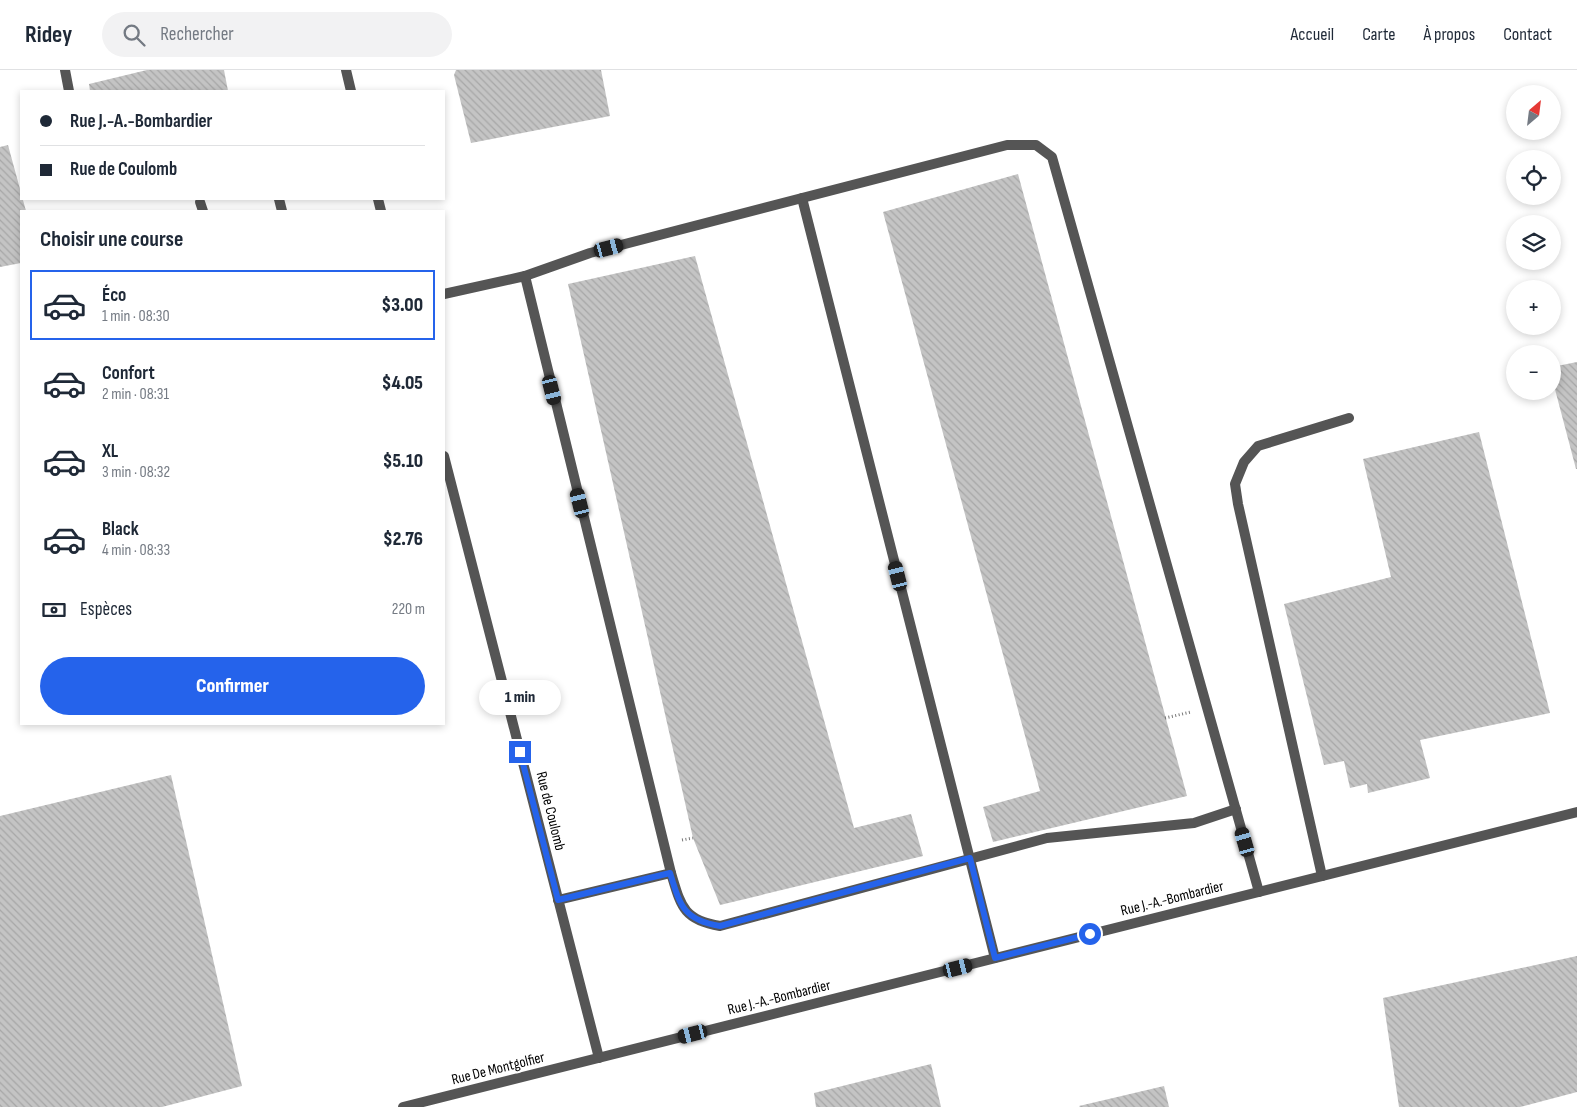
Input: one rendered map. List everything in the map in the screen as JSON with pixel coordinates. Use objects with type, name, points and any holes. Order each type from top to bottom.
[{"type":"street","points":[[64,70],[68,90]]},
{"type":"street","points":[[346,70],[351,90]]},
{"type":"street","points":[[445,294],[525,276],[590,253],[1007,145],[1036,145],[1052,157],[1259,892]]},
{"type":"street","points":[[802,198],[995,958]]},
{"type":"street","points":[[525,276],[670,873],[684,910],[694,918],[720,926],[1047,838],[1194,823],[1236,809]]},
{"type":"street","points":[[1322,876],[1235,484],[1244,462],[1258,446],[1349,418]]},
{"type":"street","name":"Rue de Coulomb","points":[[445,460],[599,1058]]},
{"type":"street","name":"Rue J.-A.-Bombardier","points":[[599,1058],[1577,812]]},
{"type":"street","points":[[558,900],[670,873]]},
{"type":"street","name":"Rue De Montgolfier","points":[[403,1107],[599,1058]]},
{"type":"path","points":[[1165,718],[1208,708]]},
{"type":"building","points":[[147,70],[224,70],[228,90],[90,90],[89,84]]},
{"type":"building","points":[[456,70],[601,70],[610,116],[471,143],[454,75]]},
{"type":"building","points":[[8,145],[20,189],[20,200],[23,200],[26,210],[20,210],[20,263],[0,267],[0,147]]},
{"type":"building","points":[[1018,174],[1187,796],[993,842],[983,807],[1040,791],[883,212]]},
{"type":"building","points":[[695,256],[854,828],[911,814],[923,856],[720,905],[693,838],[568,284]]},
{"type":"building","points":[[1577,362],[1577,469],[1558,400],[1561,400],[1561,365]]},
{"type":"building","points":[[1479,432],[1550,713],[1420,740],[1430,778],[1368,793],[1367,784],[1350,788],[1344,761],[1324,765],[1284,604],[1391,577],[1363,459]]},
{"type":"building","points":[[171,775],[242,1086],[162,1107],[0,1107],[0,816]]},
{"type":"building","points":[[1577,956],[1577,1092],[1520,1107],[1399,1107],[1383,998]]},
{"type":"building","points":[[931,1064],[941,1107],[816,1107],[814,1093]]},
{"type":"building","points":[[1164,1086],[1169,1107],[1079,1106]]},
{"type":"route","points":[[520,752],[558,900],[670,873],[679,902],[684,910],[694,918],[720,926],[970,858],[995,958],[1090,934]]}]
